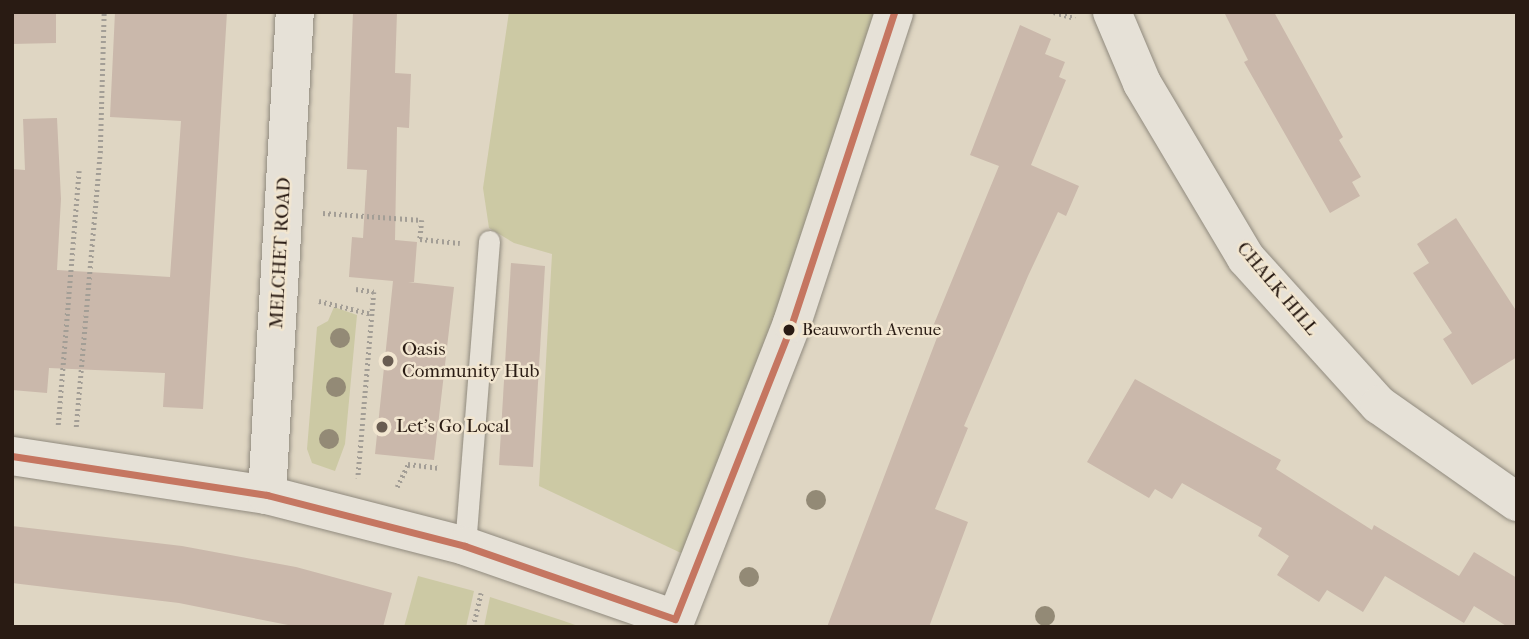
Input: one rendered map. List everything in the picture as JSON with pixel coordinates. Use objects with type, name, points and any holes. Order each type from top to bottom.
[{"type":"street","name":"MELCHET ROAD","points":[[267,495],[295,12]]},
{"type":"street","points":[[12,456],[267,495],[355,517],[465,546],[674,623],[793,323],[894,12]]},
{"type":"street","name":"CHALK HILL","points":[[1112,12],[1142,83],[1246,258],[1379,405],[1517,502]]},
{"type":"lane","points":[[465,546],[489,241]]},
{"type":"path","points":[[64,463],[100,153],[104,12]]},
{"type":"path","points":[[64,463],[79,171]]},
{"type":"path","points":[[322,212],[422,220],[420,239],[460,243]]},
{"type":"path","points":[[355,517],[374,292],[356,289]]},
{"type":"path","points":[[317,301],[332,301],[372,314]]},
{"type":"path","points":[[408,469],[408,464],[447,469]]},
{"type":"shaded area","points":[[509,12],[893,12],[698,561],[539,486],[552,254],[514,243],[489,228],[483,188]]},
{"type":"shaded area","points":[[334,307],[357,315],[345,444],[335,471],[312,463],[307,449],[317,327],[328,321]]},
{"type":"shaded area","points":[[418,576],[474,591],[466,627],[404,627]]},
{"type":"shaded area","points":[[490,597],[561,620],[581,627],[484,627]]},
{"type":"building","points":[[12,12],[56,12],[56,43],[12,44]]},
{"type":"building","points":[[115,12],[227,12],[203,409],[163,407],[165,373],[49,368],[47,393],[12,390],[12,169],[25,170],[23,119],[57,118],[61,199],[57,270],[170,277],[181,121],[110,117]]},
{"type":"building","points":[[353,12],[397,12],[395,73],[411,74],[409,128],[397,127],[395,240],[417,242],[414,282],[408,282],[454,287],[434,460],[375,454],[393,281],[349,277],[352,237],[363,238],[367,170],[347,169]]},
{"type":"building","points":[[1224,12],[1274,12],[1343,137],[1339,140],[1361,177],[1352,182],[1360,196],[1330,213],[1244,62],[1248,60]]},
{"type":"building","points":[[1020,25],[1051,39],[1045,54],[1065,62],[1059,77],[1066,80],[1031,165],[1079,186],[1066,216],[1058,212],[1028,276],[964,426],[968,428],[935,509],[968,522],[929,627],[827,627],[941,327],[934,324],[999,166],[970,155]]},
{"type":"building","points":[[1456,218],[1517,312],[1517,357],[1472,385],[1443,339],[1452,333],[1413,273],[1429,263],[1417,244]]},
{"type":"building","points":[[511,263],[545,266],[533,467],[499,465]]},
{"type":"building","points":[[1135,379],[1281,460],[1276,469],[1372,530],[1374,525],[1459,576],[1474,552],[1517,578],[1517,627],[1508,627],[1474,606],[1464,623],[1385,576],[1363,612],[1327,590],[1319,602],[1277,575],[1289,556],[1258,536],[1262,528],[1182,483],[1172,499],[1155,489],[1149,498],[1087,462]]},
{"type":"building","points":[[12,526],[182,546],[296,567],[392,593],[383,627],[298,627],[179,603],[12,583]]},
{"type":"transit line","points":[[675,619],[792,323],[894,12]]},
{"type":"transit line","points":[[12,456],[267,495],[465,546],[675,619]]},
{"type":"place","name":"Beauworth Avenue","points":[[789,330]]},
{"type":"place","name":"Oasis Community Hub","points":[[388,361]]},
{"type":"place","name":"Let's Go Local","points":[[382,427]]}]
